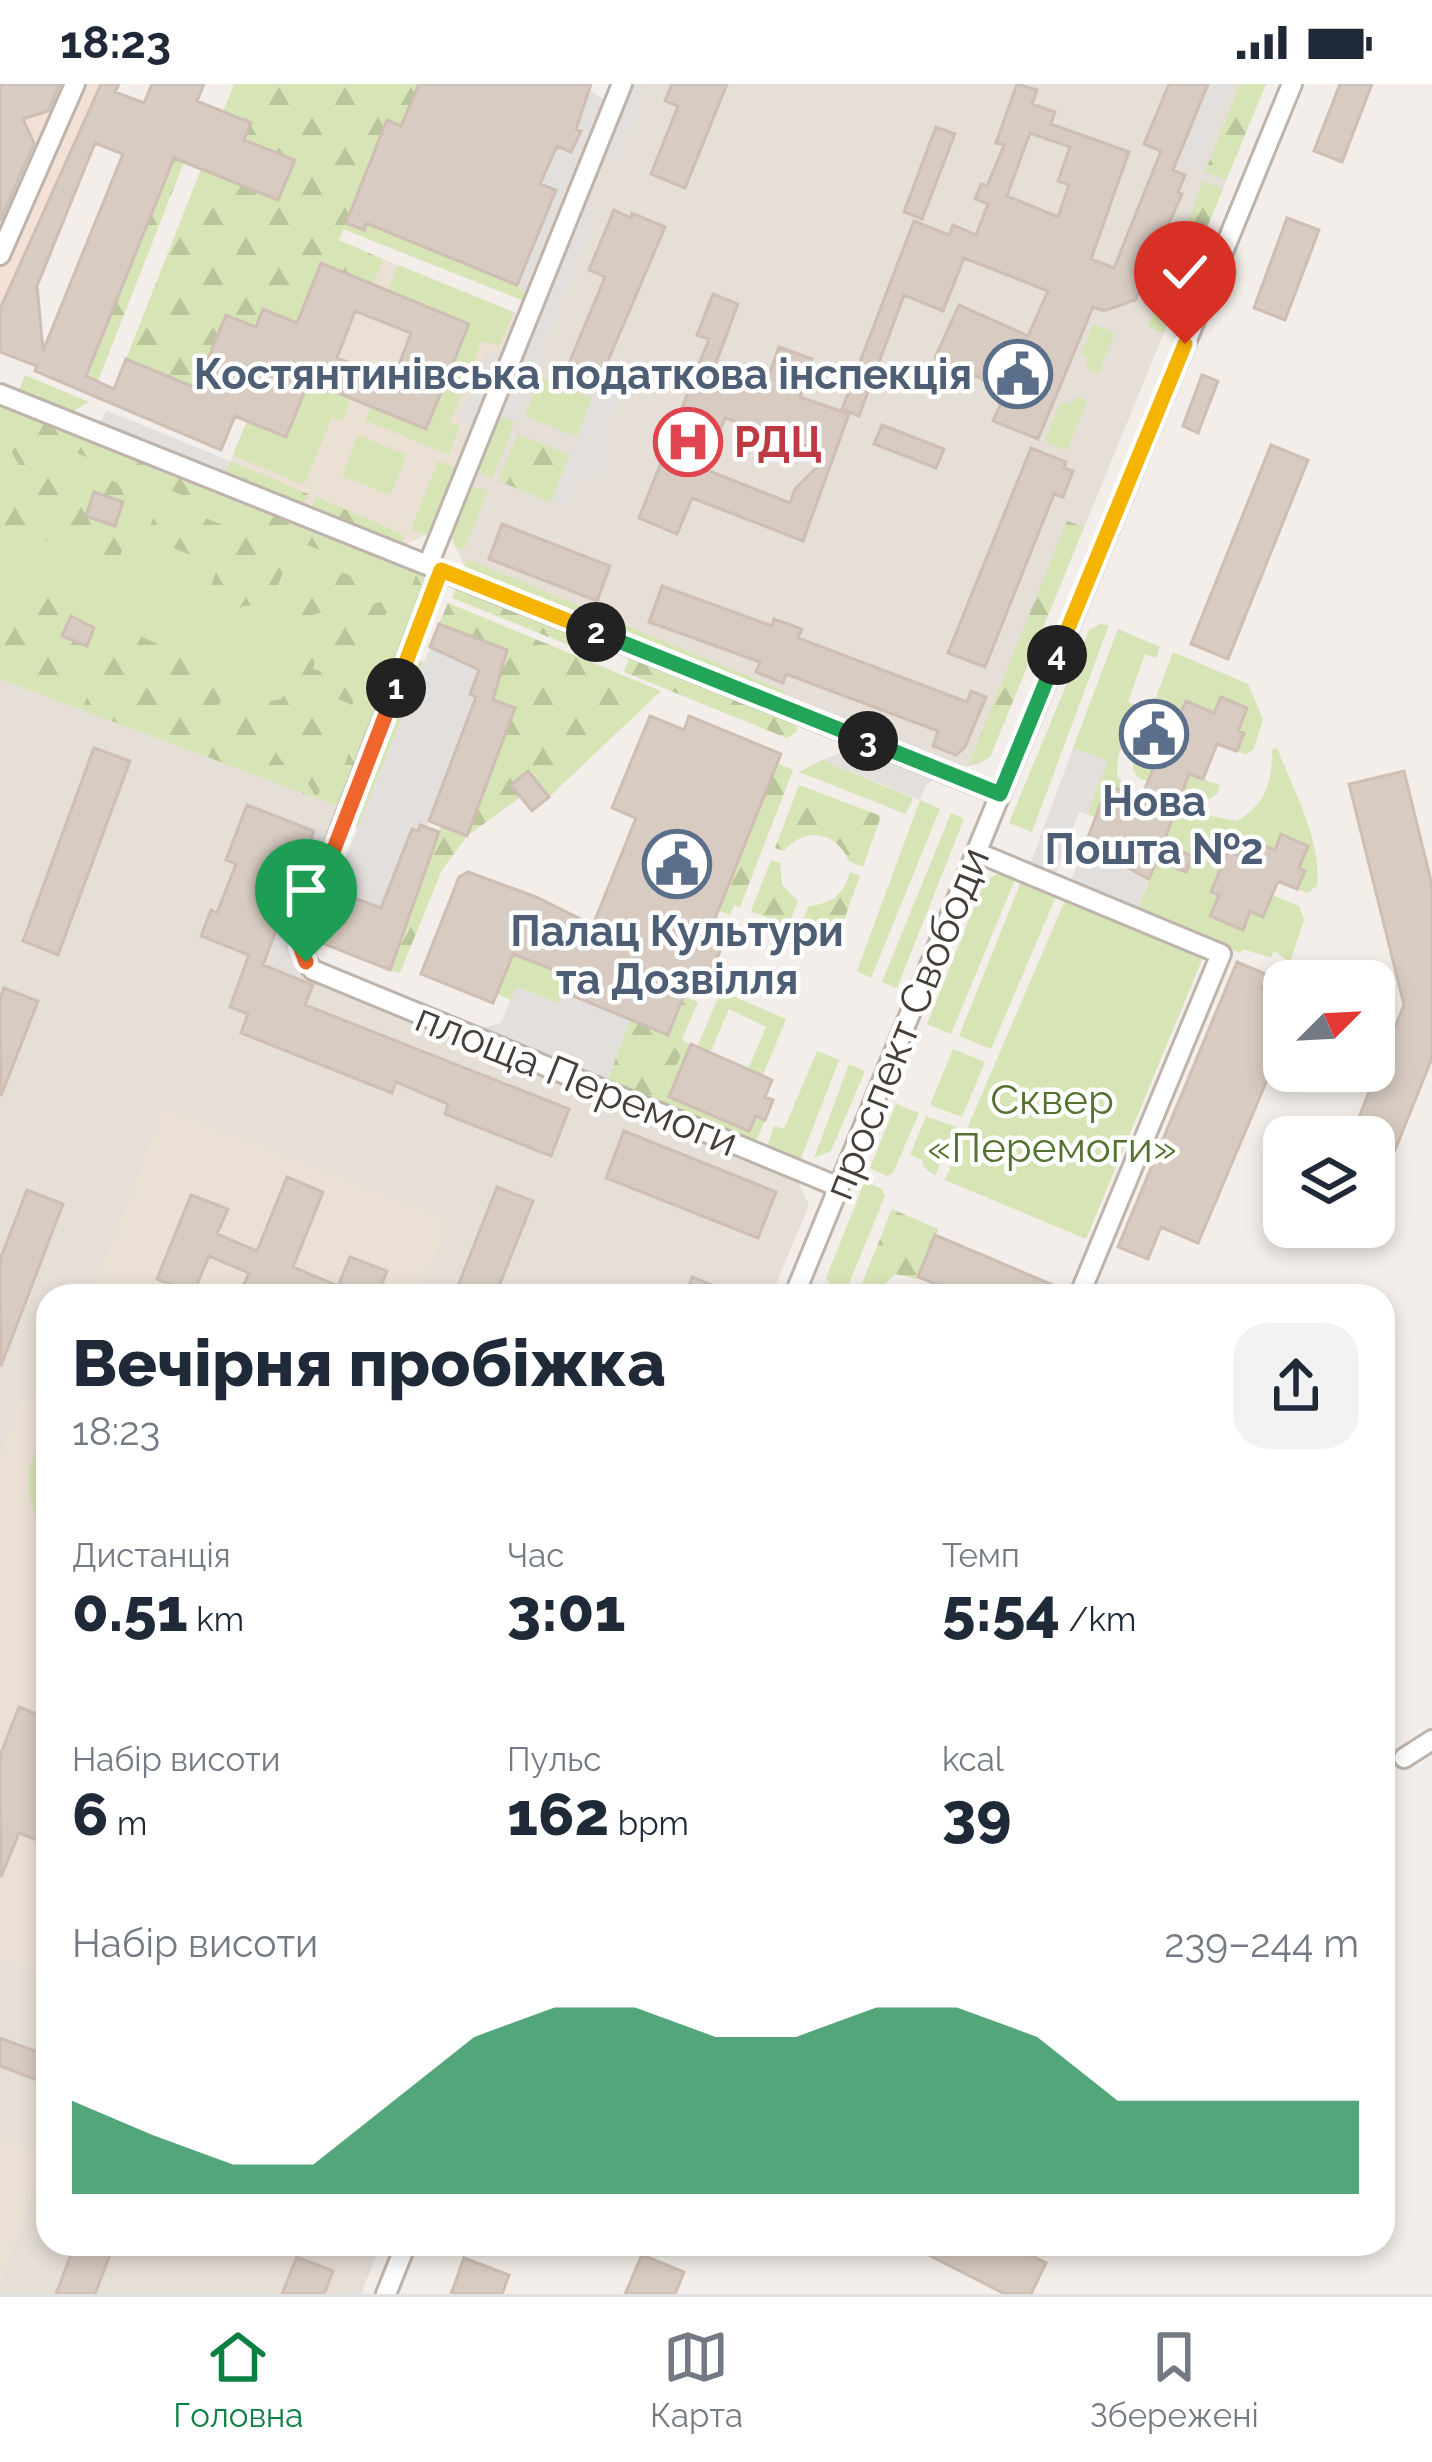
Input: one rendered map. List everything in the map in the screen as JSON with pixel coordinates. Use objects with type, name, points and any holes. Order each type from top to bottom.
[{"type":"street","points":[[0,255],[75,84]]},
{"type":"street","points":[[434,567],[622,84]]},
{"type":"street","name":"проспект Свободи","points":[[799,1284],[1292,84]]},
{"type":"street","points":[[0,394],[1000,794]]},
{"type":"street","name":"площа Перемоги","points":[[434,567],[302,932],[300,946],[306,962],[313,970],[838,1186]]},
{"type":"street","points":[[976,852],[1221,954],[1084,1284]]},
{"type":"street","points":[[1404,1758],[1432,1740]]},
{"type":"street","points":[[386,2294],[401,2256]]},
{"type":"shaded area","points":[[0,84],[119,84],[37,286],[39,304],[18,359],[0,352]]},
{"type":"shaded area","points":[[632,84],[1266,84],[990,757],[979,764],[964,767],[465,567],[451,538],[452,529]]},
{"type":"shaded area","points":[[632,84],[648,84],[617,162],[602,156]]},
{"type":"shaded area","points":[[1208,84],[1232,84],[1198,169],[1177,161]]},
{"type":"shaded area","points":[[589,89],[605,101],[526,295],[517,285],[555,191],[540,183],[557,146],[571,152]]},
{"type":"shaded area","points":[[587,196],[598,211],[515,422],[498,415]]},
{"type":"shaded area","points":[[383,259],[519,314],[429,533],[405,545],[225,473],[247,421],[192,398],[226,315],[263,309],[321,263],[372,284]]},
{"type":"shaded area","points":[[487,351],[501,357],[473,425],[459,419]]},
{"type":"shaded area","points":[[606,385],[622,392],[609,425],[600,476],[574,485],[565,507],[551,502],[592,398],[600,400]]},
{"type":"shaded area","points":[[106,410],[230,461],[225,473],[101,422]]},
{"type":"shaded area","points":[[430,647],[479,670],[476,697],[426,827],[411,829],[381,908],[333,890]]},
{"type":"shaded area","points":[[0,679],[342,808],[288,947],[303,977],[796,1177],[809,1205],[776,1284],[36,1284],[36,2256],[376,2256],[361,2294],[0,2294]]},
{"type":"shaded area","points":[[854,748],[934,780],[926,785],[920,800],[822,760]]},
{"type":"shaded area","points":[[1073,748],[1107,761],[1087,814],[1079,812],[1055,875],[1030,865]]},
{"type":"shaded area","points":[[314,831],[331,838],[288,947],[303,977],[264,961]]},
{"type":"shaded area","points":[[1082,852],[1149,879],[1138,909],[1071,881]]},
{"type":"shaded area","points":[[516,987],[558,1003],[566,993],[630,1020],[607,1082],[479,1029],[501,1023]]},
{"type":"shaded area","points":[[164,1108],[449,1220],[424,1284],[96,1284]]},
{"type":"shaded area","points":[[36,1397],[36,1971],[0,1959],[0,1458],[20,1400]]},
{"type":"shaded area","points":[[0,2137],[36,2150],[36,2180],[0,2286]]},
{"type":"green space","points":[[234,84],[419,84],[401,126],[386,121],[339,240],[383,259],[373,285],[321,264],[289,341],[263,310],[256,327],[196,388],[126,359],[201,169],[278,200],[294,161],[244,140],[251,123],[223,112]]},
{"type":"green space","points":[[1240,84],[1266,84],[1226,180],[1205,172]]},
{"type":"green space","points":[[174,158],[184,162],[98,381],[86,376]]},
{"type":"green space","points":[[1203,181],[1223,189],[1163,333],[1148,327]]},
{"type":"green space","points":[[367,215],[375,226],[517,285],[526,295],[524,301],[343,229],[346,223],[364,229]]},
{"type":"green space","points":[[398,265],[513,312],[499,346],[482,341],[450,422],[460,427],[449,455],[365,420],[371,407],[426,429],[468,324],[388,291]]},
{"type":"green space","points":[[1093,324],[1115,333],[1098,374],[1087,369],[1086,356],[1081,354]]},
{"type":"green space","points":[[25,375],[89,402],[73,411],[19,390]]},
{"type":"green space","points":[[540,377],[592,398],[577,437],[525,416]]},
{"type":"green space","points":[[309,381],[351,399],[342,421],[332,417],[304,485],[233,455],[247,421],[286,437]]},
{"type":"green space","points":[[1076,397],[1087,401],[1067,451],[1044,441],[1060,404],[1073,403]]},
{"type":"green space","points":[[0,405],[418,570],[426,582],[342,808],[0,679]]},
{"type":"green space","points":[[9,408],[299,523],[293,539],[3,424]]},
{"type":"green space","points":[[498,415],[515,422],[492,479],[476,468]]},
{"type":"green space","points":[[518,434],[570,455],[551,502],[499,481]]},
{"type":"green space","points":[[358,435],[407,455],[390,495],[342,476]]},
{"type":"green space","points":[[3,437],[143,493],[115,570],[67,549]]},
{"type":"green space","points":[[0,458],[48,541],[0,530]]},
{"type":"green space","points":[[230,461],[308,494],[304,504],[225,473]]},
{"type":"green space","points":[[438,461],[456,468],[426,535],[411,529]]},
{"type":"green space","points":[[468,489],[488,491],[464,550],[455,546],[452,529]]},
{"type":"green space","points":[[316,497],[401,533],[405,545],[312,507]]},
{"type":"green space","points":[[160,500],[291,552],[271,603],[243,606],[227,618],[203,608],[218,566],[146,537]]},
{"type":"green space","points":[[1067,521],[1084,527],[990,757],[968,766]]},
{"type":"green space","points":[[314,529],[405,565],[399,581],[307,545]]},
{"type":"green space","points":[[303,557],[394,593],[297,619],[282,608]]},
{"type":"green space","points":[[467,559],[786,692],[785,695],[465,567]]},
{"type":"green space","points":[[418,570],[423,573],[426,591],[342,808],[330,803]]},
{"type":"green space","points":[[0,584],[34,590],[87,613],[94,628],[66,703],[0,679]]},
{"type":"green space","points":[[456,588],[591,642],[586,652],[452,598]]},
{"type":"green space","points":[[392,599],[352,705],[296,680],[303,657],[315,659],[313,669],[320,671],[322,665],[332,666],[336,649],[321,639],[319,647],[305,645],[301,624]]},
{"type":"green space","points":[[448,603],[661,691],[549,797],[528,771],[512,784],[521,797],[467,836],[442,870],[400,973],[390,970],[441,826],[514,708],[493,700],[507,650],[439,624]]},
{"type":"green space","points":[[114,625],[212,667],[225,690],[199,753],[82,710]]},
{"type":"green space","points":[[1109,625],[1032,832],[1009,823],[1089,630]]},
{"type":"green space","points":[[1118,629],[1160,647],[1156,658],[1145,654],[1128,702],[1137,706],[1118,757],[1117,776],[1128,787],[1172,808],[1237,821],[1261,800],[1276,747],[1311,834],[1317,886],[1307,893],[1297,889],[1307,845],[1282,835],[1275,850],[1247,839],[1239,856],[1227,852],[1211,891],[1219,895],[1210,916],[1243,930],[1250,912],[1262,917],[1272,895],[1299,906],[1304,920],[1291,960],[1274,951],[1271,958],[1243,949],[1240,953],[1138,909],[1157,860],[1192,856],[1163,844],[1175,811],[1108,785],[1095,817],[1087,814],[1107,761],[1073,748]]},
{"type":"green space","points":[[1173,652],[1248,684],[1263,719],[1254,749],[1246,755],[1237,751],[1247,708],[1221,697],[1214,713],[1178,719],[1167,715],[1150,754],[1158,758],[1150,779],[1182,793],[1189,774],[1220,785],[1217,794],[1204,802],[1137,777],[1133,770],[1133,757]]},
{"type":"green space","points":[[629,658],[797,725],[796,732],[787,738],[624,672]]},
{"type":"green space","points":[[414,659],[424,662],[358,828],[350,825]]},
{"type":"green space","points":[[293,688],[349,713],[317,798],[256,703],[281,699]]},
{"type":"green space","points":[[232,696],[238,698],[305,794],[208,757]]},
{"type":"green space","points":[[822,760],[913,798],[906,814],[799,772]]},
{"type":"green space","points":[[777,763],[793,770],[740,907],[734,905],[730,915],[718,910]]},
{"type":"green space","points":[[799,785],[881,816],[863,867],[820,835],[801,838],[784,851],[775,848]]},
{"type":"green space","points":[[920,800],[940,809],[871,978],[857,971]]},
{"type":"green space","points":[[951,813],[964,819],[897,988],[882,982]]},
{"type":"green space","points":[[771,860],[780,863],[782,885],[798,901],[788,926],[751,911]]},
{"type":"green space","points":[[1003,871],[1016,877],[951,1034],[927,1024],[985,880]]},
{"type":"green space","points":[[850,872],[860,876],[835,945],[798,930],[809,906],[836,897]]},
{"type":"green space","points":[[1022,879],[1057,894],[991,1049],[959,1036]]},
{"type":"green space","name":"Сквер «Перемоги»","points":[[1066,898],[1204,955],[1086,1239],[945,1180]]},
{"type":"green space","points":[[513,954],[573,977],[564,1000],[558,1003],[517,987],[511,1000],[497,994]]},
{"type":"green space","points":[[721,991],[786,1019],[763,1075],[748,1069],[766,1027],[729,1009],[710,1053],[697,1047]]},
{"type":"green space","points":[[683,996],[698,1002],[660,1104],[607,1082],[630,1020],[667,1034]]},
{"type":"green space","points":[[686,1043],[691,1044],[669,1097],[748,1131],[756,1116],[765,1120],[756,1142],[660,1104]]},
{"type":"green space","points":[[953,1049],[985,1062],[962,1117],[930,1105]]},
{"type":"green space","points":[[817,1051],[839,1060],[800,1161],[767,1147],[774,1126],[784,1129]]},
{"type":"green space","points":[[849,1064],[865,1071],[831,1151],[814,1158]]},
{"type":"green space","points":[[896,1104],[919,1113],[893,1173],[887,1176],[870,1168]]},
{"type":"green space","points":[[926,1116],[956,1127],[935,1176],[922,1160],[910,1155]]},
{"type":"green space","points":[[865,1181],[882,1189],[885,1196],[849,1284],[830,1284],[826,1278]]},
{"type":"green space","points":[[892,1209],[938,1229],[917,1279],[895,1274],[885,1284],[862,1284]]},
{"type":"green space","points":[[36,1452],[36,1515],[28,1487]]},
{"type":"building","points":[[0,84],[60,84],[48,111],[23,119],[34,143],[0,221]]},
{"type":"building","points":[[101,84],[119,84],[115,92],[144,103],[152,84],[204,84],[197,101],[251,123],[244,140],[295,160],[278,200],[174,158],[86,376],[114,389],[126,359],[196,388],[226,315],[256,327],[263,309],[297,323],[321,263],[469,324],[426,429],[309,381],[286,437],[235,416],[221,450],[0,352],[0,309]],"holes":[[[95,143],[123,154],[43,351],[37,286]],[[355,311],[411,333],[393,380],[337,358]]]},
{"type":"building","points":[[419,84],[591,84],[576,129],[581,131],[571,152],[557,146],[540,184],[556,190],[517,285],[366,223],[364,230],[346,223],[387,120],[401,126]]},
{"type":"building","points":[[672,84],[727,84],[685,188],[651,174],[678,106],[665,101]]},
{"type":"building","points":[[1017,84],[1037,90],[1032,104],[1055,112],[1051,124],[1129,152],[1091,259],[1114,268],[1161,151],[1144,144],[1169,84],[1208,84],[1173,170],[1185,175],[1178,192],[1182,194],[1135,300],[1104,311],[1093,307],[1038,439],[993,421],[1007,390],[935,358],[959,305],[1028,336],[1048,291],[964,258],[943,311],[904,295],[859,416],[842,409],[914,221],[949,235],[953,225],[976,235],[988,204],[975,199],[981,184],[987,186],[1004,145],[996,143]],"holes":[[[1030,133],[1070,147],[1058,181],[1069,185],[1058,217],[1007,196]]]},
{"type":"building","points":[[1340,84],[1372,84],[1342,162],[1314,151]]},
{"type":"building","points":[[936,127],[955,134],[922,219],[904,212]]},
{"type":"building","points":[[614,210],[665,227],[602,375],[570,361],[605,277],[589,270]]},
{"type":"building","points":[[1287,218],[1319,230],[1285,320],[1254,308]]},
{"type":"building","points":[[713,294],[738,304],[714,368],[766,384],[779,347],[812,359],[800,397],[849,414],[803,541],[692,498],[677,534],[639,518],[664,455],[656,452],[666,428],[673,431],[709,339],[697,335]],"holes":[[[725,418],[810,448],[807,457],[822,462],[795,489],[790,503],[704,469]]]},
{"type":"building","points":[[1202,375],[1218,381],[1198,433],[1183,426]]},
{"type":"building","points":[[882,425],[944,449],[936,468],[874,444]]},
{"type":"building","points":[[1271,445],[1308,460],[1228,659],[1191,644]]},
{"type":"building","points":[[1031,448],[1066,462],[1064,468],[1073,471],[1063,497],[1054,494],[985,667],[948,653]]},
{"type":"building","points":[[94,492],[123,502],[115,526],[86,516]]},
{"type":"building","points":[[502,524],[610,566],[597,601],[489,559]]},
{"type":"building","points":[[662,586],[772,626],[774,619],[802,629],[798,638],[967,702],[971,691],[986,697],[965,747],[956,755],[933,746],[938,731],[786,674],[783,683],[756,672],[760,662],[649,622]]},
{"type":"building","points":[[71,616],[94,628],[87,646],[62,636]]},
{"type":"building","points":[[439,624],[507,650],[493,700],[515,708],[467,836],[429,821],[476,697],[470,694],[479,670],[430,647]]},
{"type":"building","points":[[1221,697],[1247,708],[1238,731],[1244,733],[1237,751],[1217,744],[1203,779],[1189,774],[1163,844],[1193,856],[1186,872],[1157,860],[1149,879],[1118,863],[1120,859],[1085,845],[1108,785],[1141,798],[1158,758],[1150,755],[1167,714],[1178,719],[1186,701],[1214,713]]},
{"type":"building","name":"Палац Культури та Дозвілля","points":[[650,716],[684,730],[689,716],[781,754],[712,926],[727,933],[705,989],[689,982],[668,1035],[566,993],[573,977],[513,954],[493,1003],[421,974],[459,877],[468,872],[593,925],[636,818],[612,808]]},
{"type":"building","points":[[94,748],[130,761],[58,955],[23,941]]},
{"type":"building","points":[[528,771],[549,797],[532,811],[511,785]]},
{"type":"building","points":[[1404,771],[1432,885],[1432,1058],[1395,1150],[1395,1116],[1359,1116],[1369,1092],[1395,1092],[1395,1027],[1404,1005],[1349,784]]},
{"type":"building","points":[[247,805],[314,831],[263,965],[313,985],[305,1005],[569,1109],[551,1156],[445,1114],[448,1104],[396,1082],[392,1093],[241,1033],[248,1014],[230,1007],[249,955],[201,936],[211,910],[217,913],[236,864],[226,860]]},
{"type":"building","points":[[420,825],[439,832],[390,970],[314,940],[333,890],[381,908],[412,829],[418,831]]},
{"type":"building","points":[[1281,834],[1308,846],[1297,889],[1278,881],[1263,917],[1250,911],[1243,930],[1210,916],[1219,895],[1211,892],[1228,851],[1239,856],[1246,838],[1275,850]]},
{"type":"building","points":[[1237,962],[1263,973],[1263,1090],[1198,1243],[1161,1227],[1148,1259],[1118,1247]]},
{"type":"building","points":[[4,988],[38,1001],[1,1096],[0,999]]},
{"type":"building","points":[[691,1044],[772,1080],[765,1097],[773,1100],[765,1120],[756,1116],[749,1131],[669,1097]]},
{"type":"building","points":[[624,1131],[776,1192],[758,1238],[606,1178]]},
{"type":"building","points":[[287,1177],[323,1192],[293,1267],[333,1284],[244,1284],[249,1273],[209,1256],[197,1284],[157,1279],[191,1195],[228,1209],[217,1234],[257,1251]]},
{"type":"building","points":[[497,1187],[533,1201],[500,1284],[459,1284]]},
{"type":"building","points":[[27,1190],[63,1204],[1,1366],[0,1260]]},
{"type":"building","points":[[935,1235],[1050,1284],[935,1284],[918,1277]]},
{"type":"building","points":[[350,1257],[387,1271],[382,1284],[339,1284]]},
{"type":"building","points":[[19,1707],[36,1714],[36,1839],[19,1833],[1,1877],[0,1756]]},
{"type":"building","points":[[0,2038],[36,2052],[36,2080],[0,2066]]},
{"type":"building","points":[[70,2256],[109,2256],[95,2294],[56,2294]]},
{"type":"building","points":[[642,2256],[684,2272],[675,2294],[625,2294]]},
{"type":"building","points":[[931,2256],[1032,2256],[1046,2263],[1031,2294],[1005,2294]]},
{"type":"building","points":[[297,2257],[333,2271],[324,2294],[282,2294]]},
{"type":"building","points":[[464,2258],[509,2275],[502,2294],[451,2294]]},
{"type":"place","name":"Костянтинівська податкова інспекція","points":[[1018,374]]},
{"type":"place","name":"РДЦ","points":[[688,442]]},
{"type":"place","name":"Нова Пошта №2","points":[[1154,734]]},
{"type":"place","name":"Палац Культури та Дозвілля","points":[[677,864]]},
{"type":"route","points":[[306,962],[300,946],[302,932],[441,570],[1000,794],[1185,344]]}]
